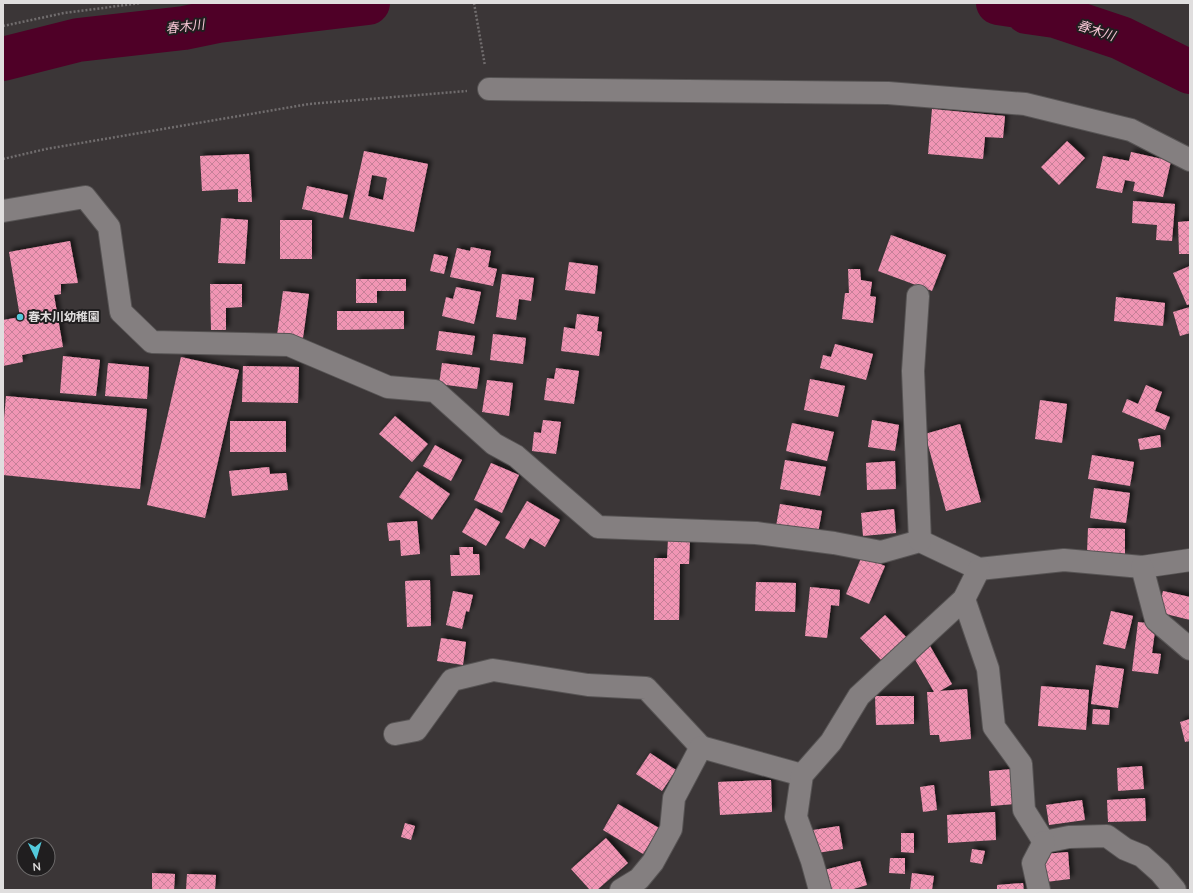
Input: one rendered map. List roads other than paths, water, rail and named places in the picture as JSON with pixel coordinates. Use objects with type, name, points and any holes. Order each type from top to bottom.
[{"type":"street","points":[[489,89],[888,93],[1025,104],[1131,130],[1190,160]]},
{"type":"street","points":[[3,211],[85,196],[109,227],[121,312],[152,342],[289,345],[388,387],[435,391],[494,444],[516,456],[598,527],[756,533],[834,543],[881,552],[920,541],[979,569],[1064,560],[1142,567],[1190,560]]},
{"type":"street","points":[[918,296],[913,371],[920,541]]},
{"type":"street","points":[[1142,567],[1156,620],[1190,649]]},
{"type":"street","points":[[820,890],[812,861],[796,817],[802,774],[831,742],[859,696],[964,599],[979,569]]},
{"type":"street","points":[[964,599],[988,669],[994,727],[1021,764],[1024,810],[1044,842]]},
{"type":"street","points":[[396,734],[416,730],[452,680],[493,670],[588,685],[646,688],[701,747],[802,774]]},
{"type":"street","points":[[621,890],[639,879],[657,855],[671,829],[674,798],[701,747]]},
{"type":"street","points":[[1044,842],[1069,837],[1107,836],[1125,849],[1142,856],[1160,872],[1175,890]]},
{"type":"street","points":[[1039,890],[1033,863],[1044,842]]},
{"type":"waterway","name":"春木川","points":[[3,59],[78,40],[184,28],[218,21],[368,3]]},
{"type":"waterway","name":"春木川","points":[[998,3],[1024,7],[1027,12],[1055,16],[1121,38],[1190,72]]},
{"type":"place","name":"春木川幼稚園","points":[[20,317]]}]
